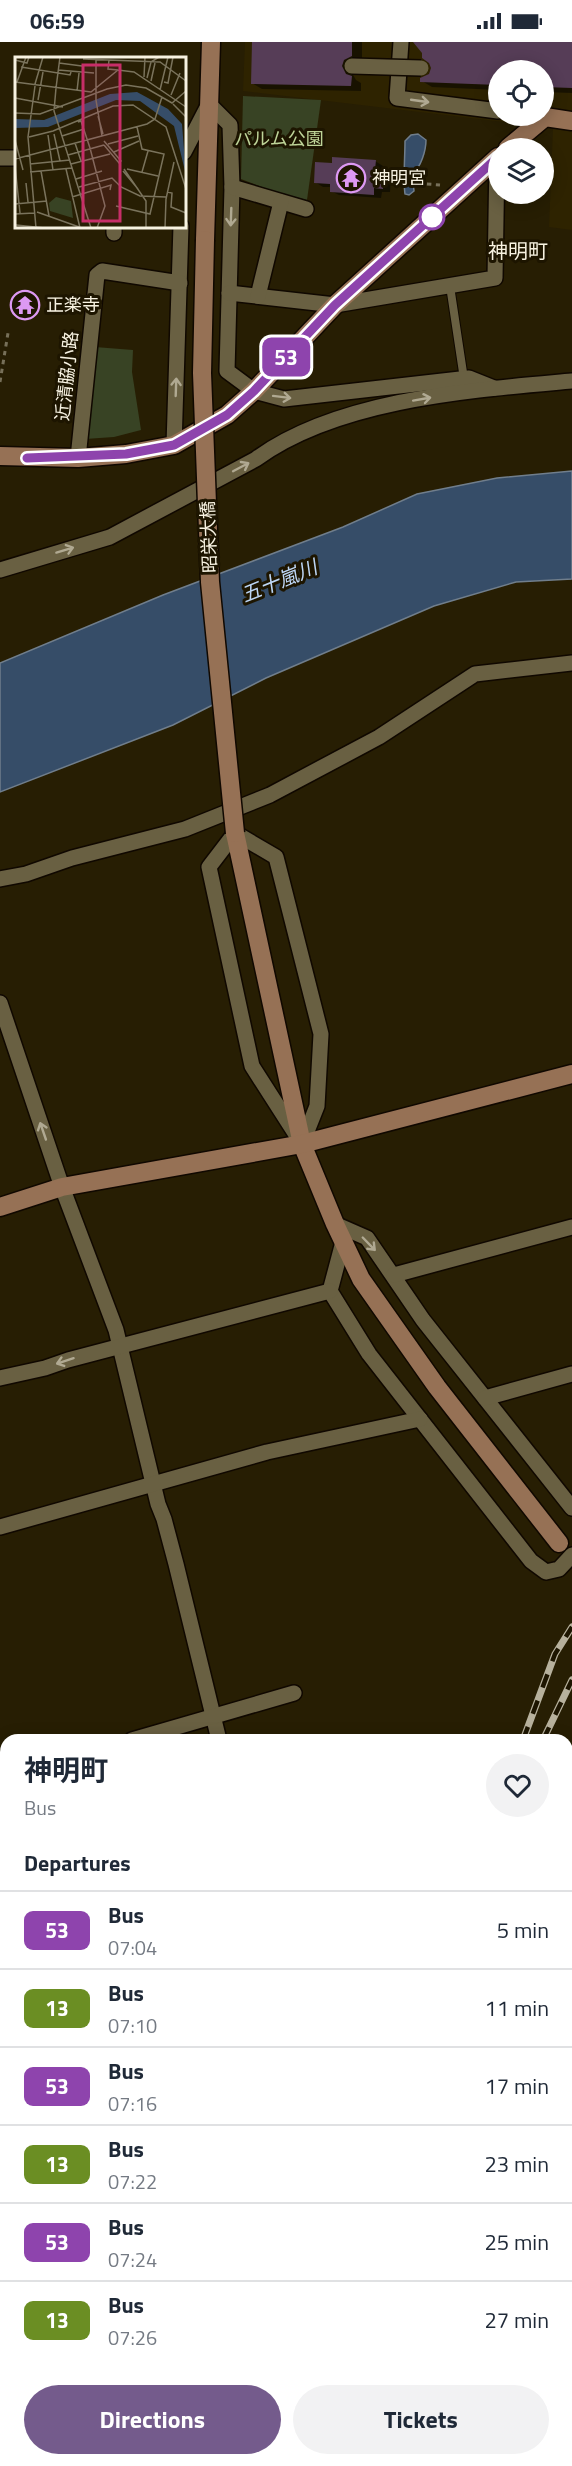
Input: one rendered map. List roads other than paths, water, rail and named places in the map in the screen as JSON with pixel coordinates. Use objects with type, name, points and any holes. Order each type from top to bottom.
[{"type":"street","name":"昭栄大橋","points":[[211,42],[202,373],[210,582],[235,833],[302,1144],[361,1279],[437,1387],[566,1549]]},
{"type":"street","points":[[401,42],[397,98],[488,110]]},
{"type":"street","points":[[352,66],[421,68]]},
{"type":"street","points":[[186,148],[209,104],[230,125],[232,187],[227,370],[254,391],[284,399],[469,378],[497,388]]},
{"type":"street","points":[[554,118],[572,121]]},
{"type":"street","points":[[517,138],[528,126]]},
{"type":"street","points":[[0,456],[78,458],[126,454],[174,445],[227,415],[254,391],[335,305],[488,166]]},
{"type":"street","points":[[232,187],[306,210]]},
{"type":"street","points":[[258,296],[281,202]]},
{"type":"street","points":[[229,293],[335,305],[495,278],[499,204]]},
{"type":"street","points":[[174,445],[181,228]]},
{"type":"street","name":"近清脇小路","points":[[78,458],[97,275],[102,272],[180,283]]},
{"type":"street","points":[[0,570],[110,537],[256,459],[274,446],[325,424],[374,407],[497,388],[572,381]]},
{"type":"street","points":[[0,879],[26,874],[72,858],[185,829],[270,795],[379,737],[475,674],[572,663]]},
{"type":"street","points":[[235,833],[276,857],[321,1034],[317,1106],[302,1144],[252,1066],[249,1054],[209,867],[235,833]]},
{"type":"street","points":[[0,1003],[6,1043],[121,1346],[218,1734]]},
{"type":"street","points":[[0,1207],[62,1187],[302,1144],[572,1074]]},
{"type":"street","points":[[335,1224],[367,1238],[423,1320],[572,1508]]},
{"type":"street","points":[[394,1275],[572,1227]]},
{"type":"street","points":[[343,1242],[330,1291],[369,1354],[531,1561],[546,1572],[559,1569],[566,1549]]},
{"type":"street","points":[[0,1378],[45,1368],[330,1291]]},
{"type":"street","points":[[485,1398],[572,1374]]},
{"type":"street","points":[[0,1527],[267,1452],[420,1419]]},
{"type":"street","points":[[152,1734],[294,1693]]},
{"type":"lane","points":[[450,286],[464,379]]},
{"type":"water","points":[[418,134],[426,140],[426,144],[420,163],[412,174],[414,191],[409,195],[405,194],[404,189],[405,141],[411,135]]},
{"type":"water","name":"五十嵐川","points":[[572,471],[572,579],[516,582],[434,606],[266,678],[173,725],[0,792],[0,663],[163,595],[343,527],[417,494],[497,478]]},
{"type":"railway","points":[[525,1734],[555,1654],[572,1627]]},
{"type":"railway","points":[[546,1734],[572,1680]]},
{"type":"place","name":"神明宮","points":[[351,178]]},
{"type":"place","name":"正楽寺","points":[[25,305]]},
{"type":"district","name":"神明町","points":[[518,251]]},
{"type":"park label","name":"パルム公園","points":[[279,139]]}]
